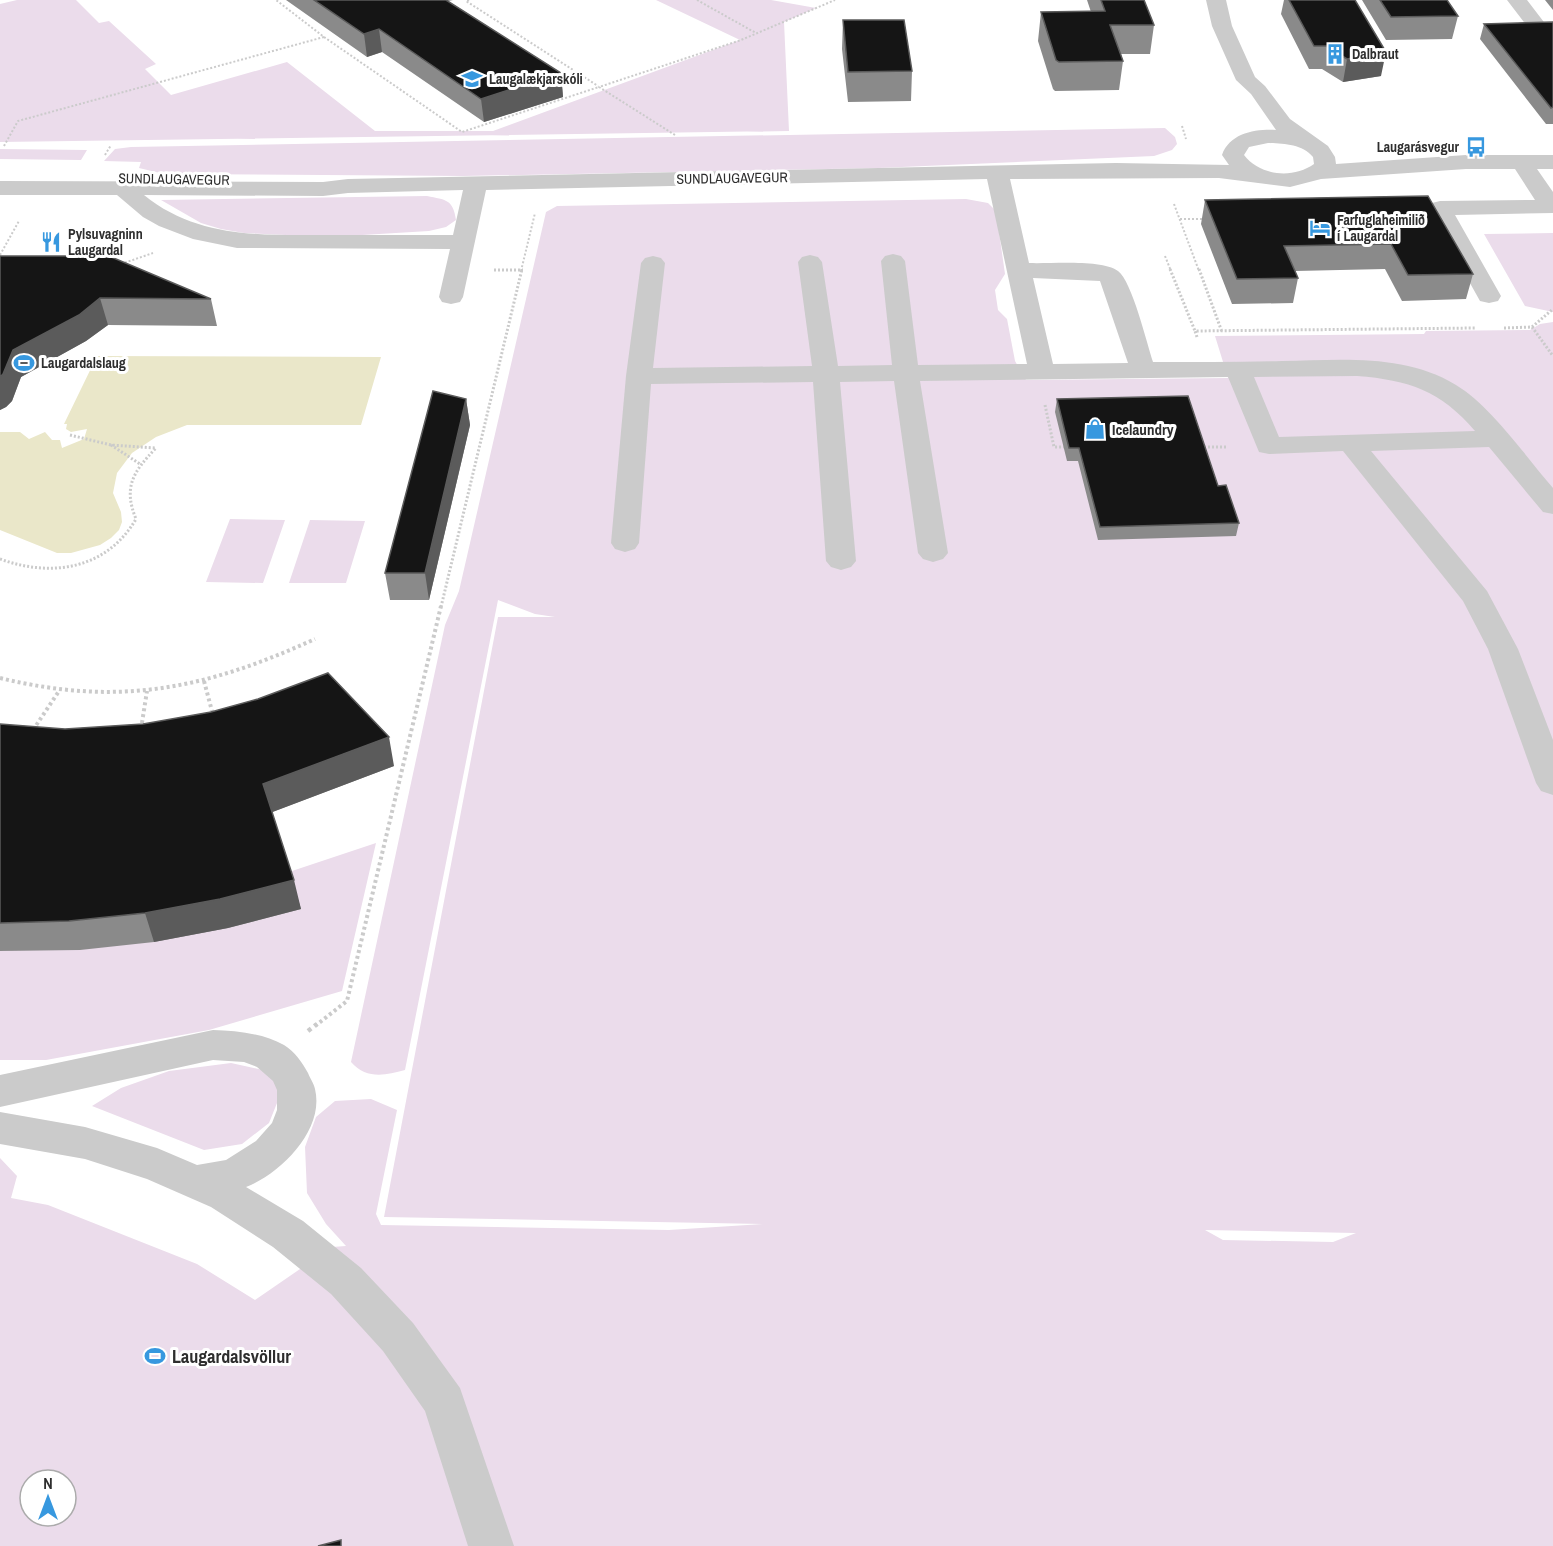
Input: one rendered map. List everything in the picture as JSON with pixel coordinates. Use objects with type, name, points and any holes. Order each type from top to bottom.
[{"type":"street","points":[[1216,0],[1222,26],[1246,80],[1258,90],[1282,124],[1321,152],[1326,159],[1325,166],[1319,172]]},
{"type":"street","points":[[1517,0],[1540,30]]},
{"type":"street","points":[[1243,142],[1247,114],[1244,91],[1246,80]]},
{"type":"street","name":"SUNDLAUGAVEGUR","points":[[1116,170],[1204,155],[1268,136],[1309,144],[1466,162]]},
{"type":"street","name":"SUNDLAUGAVEGUR","points":[[1243,142],[1234,148],[1233,155],[1237,163],[1258,175]]},
{"type":"street","name":"SUNDLAUGAVEGUR","points":[[0,188],[323,189],[348,186],[1116,170],[1219,171],[1292,179],[1319,172],[1466,162],[1553,162]]},
{"type":"street","points":[[1489,296],[1440,208],[1551,207],[1522,162]]},
{"type":"street","points":[[997,173],[1042,372]]},
{"type":"street","name":"SUNDLAUGAVEGUR","points":[[0,176],[322,181],[348,186]]},
{"type":"street","points":[[451,297],[476,183]]},
{"type":"street","points":[[124,189],[146,208],[192,231],[221,239],[255,242],[463,242]]},
{"type":"street","points":[[893,261],[906,374],[933,553]]},
{"type":"street","points":[[810,262],[826,375],[841,561]]},
{"type":"street","points":[[625,543],[639,376],[653,263]]},
{"type":"street","points":[[1019,270],[1099,272],[1109,276],[1114,283],[1143,370]]},
{"type":"street","points":[[639,376],[1357,368],[1395,371],[1414,376],[1448,391],[1462,401],[1553,506]]},
{"type":"street","points":[[1238,370],[1269,446],[1495,439]]},
{"type":"street","points":[[1350,443],[1476,598],[1503,649],[1553,783]]},
{"type":"street","points":[[0,1091],[213,1045],[236,1043],[274,1056],[288,1069],[296,1085],[297,1103],[293,1122],[282,1141],[265,1157],[244,1170],[219,1179],[195,1182]]},
{"type":"street","points":[[0,1128],[85,1143],[157,1165],[225,1195],[288,1234],[346,1281],[398,1337],[444,1402],[491,1546]]},
{"type":"path","points":[[276,0],[324,37],[462,132],[757,33],[835,0]]},
{"type":"path","points":[[469,0],[466,1],[675,135]]},
{"type":"path","points":[[697,0],[757,33]]},
{"type":"path","points":[[4,146],[18,121],[324,37]]},
{"type":"path","points":[[1173,201],[1238,370]]},
{"type":"path","points":[[274,1056],[347,1002],[537,204]]},
{"type":"path","points":[[0,255],[22,215]]},
{"type":"path","points":[[1180,219],[1212,219]]},
{"type":"path","points":[[114,267],[161,250],[192,231]]},
{"type":"path","points":[[1165,256],[1195,332]]},
{"type":"path","points":[[1532,327],[1553,356]]},
{"type":"path","points":[[1042,372],[1042,393],[1054,447],[1078,447]]},
{"type":"path","points":[[0,559],[27,568],[45,569],[82,563],[113,549],[132,529],[136,519],[130,506],[129,492],[132,478],[140,464],[156,448],[111,445],[70,435]]},
{"type":"path","points":[[111,445],[140,464]]},
{"type":"path","points":[[1197,447],[1269,446]]},
{"type":"path","points":[[1,680],[59,691],[102,693],[147,691],[236,673],[278,658],[315,639]]},
{"type":"path","points":[[204,681],[214,721]]},
{"type":"path","points":[[29,736],[59,691]]},
{"type":"path","points":[[141,733],[147,691]]},
{"type":"shaded area","points":[[17,0],[76,0],[99,23],[109,21],[156,64],[145,69],[171,95],[287,62],[375,131],[493,131],[740,40],[656,0],[771,0],[816,8],[784,22],[789,131],[0,142],[0,4]]},
{"type":"shaded area","points":[[1165,128],[1175,137],[1177,144],[1172,150],[1154,156],[878,168],[463,176],[164,174],[139,168],[141,162],[104,161],[115,149],[131,147]]},
{"type":"shaded area","points":[[0,149],[87,150],[81,160],[0,159]]},
{"type":"shaded area","points":[[427,196],[439,198],[451,204],[456,220],[446,227],[429,231],[329,237],[244,233],[221,229],[201,223],[161,200]]},
{"type":"shaded area","points":[[966,199],[988,203],[996,211],[1005,274],[995,290],[998,310],[1007,319],[1015,361],[1026,380],[1228,378],[1215,336],[1424,334],[1426,331],[1530,330],[1540,324],[1553,322],[1553,1546],[0,1546],[0,1158],[17,1176],[11,1198],[48,1205],[197,1264],[255,1300],[332,1247],[346,1246],[326,1224],[307,1193],[305,1147],[316,1117],[335,1101],[371,1099],[397,1110],[376,1214],[381,1225],[669,1230],[763,1224],[384,1217],[498,617],[555,617],[535,614],[498,600],[405,1070],[390,1074],[369,1074],[351,1062],[445,625],[459,591],[546,212],[557,206]],"holes":[[[1205,1230],[1355,1233],[1333,1242],[1223,1240]]]},
{"type":"shaded area","points":[[1553,233],[1553,312],[1525,306],[1484,234]]},
{"type":"shaded area","points":[[97,356],[381,357],[361,425],[187,425],[156,437],[132,453],[117,473],[113,493],[121,512],[122,522],[119,530],[100,545],[71,553],[57,553],[0,530],[0,432],[20,432],[29,439],[45,432],[52,440],[60,440],[62,448],[84,439],[87,429],[71,432],[66,429],[67,424],[64,424]]},
{"type":"shaded area","points":[[230,519],[285,520],[263,583],[206,582]]},
{"type":"shaded area","points":[[310,520],[365,521],[346,583],[289,583]]},
{"type":"shaded area","points":[[376,843],[342,991],[209,1030],[46,1060],[0,1060],[0,951],[228,928],[300,909],[289,872]]},
{"type":"shaded area","points":[[231,1063],[268,1071],[281,1093],[269,1123],[242,1144],[204,1150],[92,1106],[121,1088],[169,1071]]},
{"type":"building","points":[[314,0],[446,0],[561,73],[481,99],[379,29],[364,34]]},
{"type":"building","points":[[1101,0],[1144,0],[1154,25],[1110,25],[1123,61],[1059,62],[1056,60],[1041,12],[1105,11]]},
{"type":"building","points":[[1289,0],[1355,0],[1386,52],[1347,59],[1326,46],[1314,46]]},
{"type":"building","points":[[1380,0],[1447,0],[1458,16],[1391,17]]},
{"type":"building","points":[[843,20],[904,20],[912,71],[848,72]]},
{"type":"building","points":[[1553,22],[1553,107],[1551,108],[1484,24]]},
{"type":"building","points":[[1428,196],[1473,274],[1408,275],[1391,244],[1284,246],[1298,278],[1237,279],[1205,200]]},
{"type":"building","points":[[0,256],[109,256],[211,299],[100,298],[79,315],[13,350],[0,377]]},
{"type":"building","points":[[433,391],[466,399],[425,573],[385,573]]},
{"type":"building","points":[[1188,396],[1218,486],[1226,485],[1239,523],[1100,527],[1079,448],[1069,448],[1057,399]]},
{"type":"building","points":[[328,673],[389,737],[263,784],[294,880],[220,899],[145,913],[69,921],[0,923],[0,724],[65,729],[143,724],[211,712],[258,699]]},
{"type":"building","points":[[341,1540],[341,1546],[318,1546]]},
{"type":"place","name":"Dalbraut","points":[[1335,54]]},
{"type":"place","name":"Laugalækjarskóli","points":[[472,79]]},
{"type":"place","name":"Laugarásvegur","points":[[1476,147]]},
{"type":"place","name":"Farfuglaheimilið í Laugardal","points":[[1320,228]]},
{"type":"place","name":"Pylsuvagninn Laugardal","points":[[51,242]]},
{"type":"place","name":"Laugardalslaug","points":[[24,363]]},
{"type":"place","name":"Icelaundry","points":[[1095,429]]},
{"type":"place","name":"Laugardalsvöllur","points":[[155,1356]]}]
